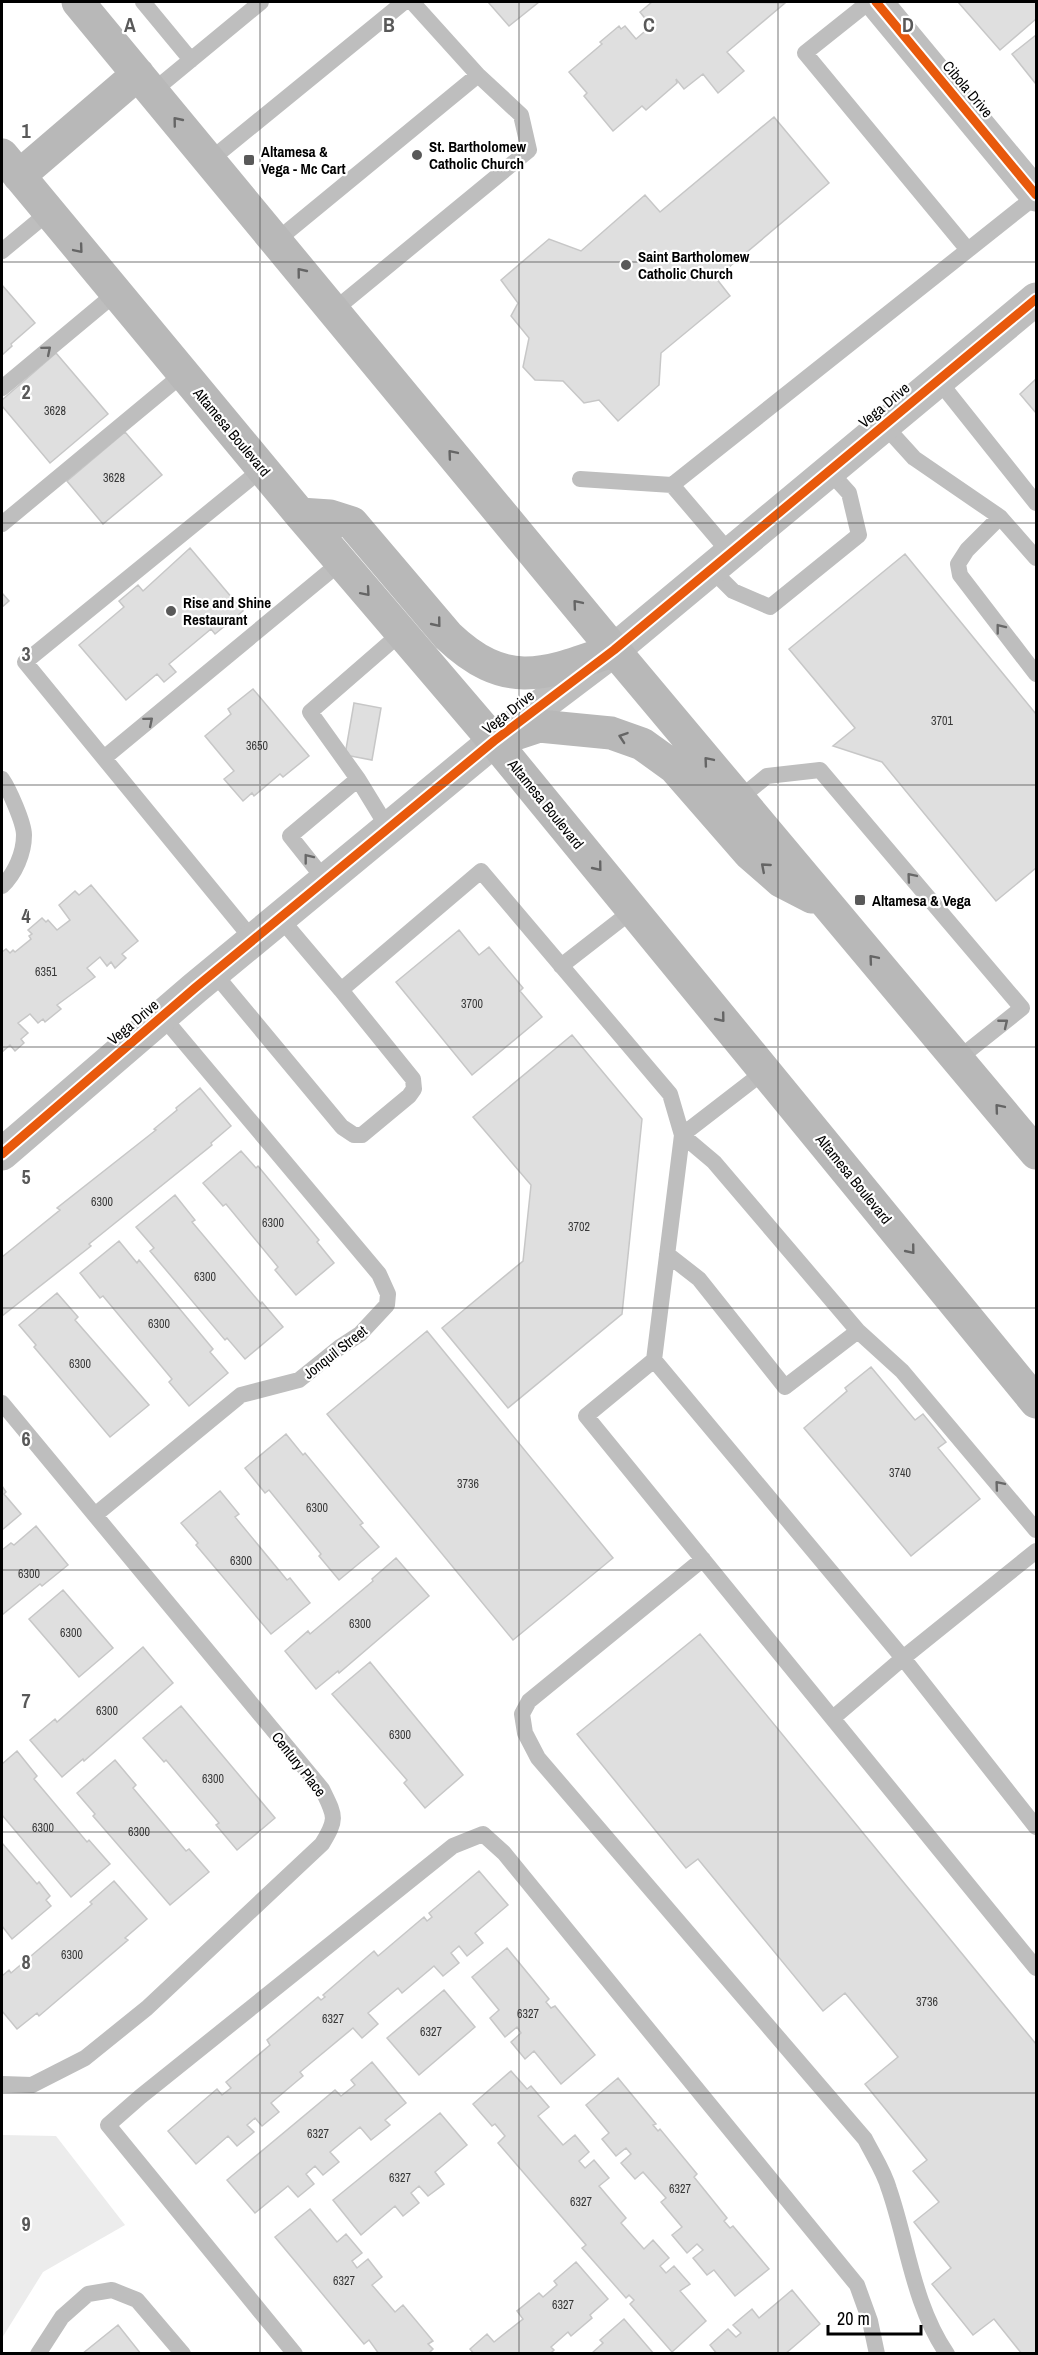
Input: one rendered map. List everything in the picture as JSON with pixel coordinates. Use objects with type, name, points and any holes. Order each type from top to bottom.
[{"type":"main road","points":[[78,2],[614,650],[958,1059],[1031,1136]]},
{"type":"main road","points":[[7,168],[145,83]]},
{"type":"main road","name":"Altamesa Boulevard","points":[[7,168],[49,212],[262,469],[494,741],[1036,1402]]},
{"type":"main road","points":[[300,514],[330,516],[352,523],[448,636],[465,652],[490,667],[522,675],[555,671],[614,650]]},
{"type":"main road","points":[[494,741],[539,726],[611,733],[642,744],[674,767],[748,853],[781,881],[832,909]]},
{"type":"street","name":"Cibola Drive","points":[[876,2],[1036,196]]},
{"type":"street","name":"Vega Drive","points":[[2,1154],[325,880],[494,741],[614,650],[1036,298]]},
{"type":"lane","points":[[143,2],[191,60]]},
{"type":"lane","points":[[145,83],[191,60],[261,2]]},
{"type":"lane","points":[[209,160],[404,2]]},
{"type":"lane","points":[[333,311],[528,150],[521,115],[478,75],[412,2]]},
{"type":"lane","points":[[869,2],[805,53],[968,250]]},
{"type":"lane","points":[[276,241],[478,75]]},
{"type":"lane","points":[[580,479],[672,484],[1036,196]]},
{"type":"lane","points":[[2,251],[49,212]]},
{"type":"lane","points":[[2,388],[116,293]]},
{"type":"lane","points":[[2,524],[183,374]]},
{"type":"lane","points":[[938,380],[1036,503]]},
{"type":"lane","points":[[884,425],[914,458],[1000,517],[1036,558]]},
{"type":"lane","points":[[253,940],[25,662],[262,469]]},
{"type":"lane","points":[[672,484],[721,561],[733,591],[770,607],[859,535],[849,493],[829,471]]},
{"type":"lane","points":[[1000,517],[967,550],[958,564],[960,575],[1036,674]]},
{"type":"lane","points":[[104,758],[341,562]]},
{"type":"lane","points":[[388,828],[358,779],[310,712],[401,633]]},
{"type":"lane","points":[[740,799],[767,776],[819,770],[1022,1008],[958,1059]]},
{"type":"lane","points":[[2,779],[24,834],[22,851],[10,878],[2,885]]},
{"type":"lane","points":[[325,880],[290,836],[358,779]]},
{"type":"lane","points":[[341,990],[481,872],[670,1094],[682,1135],[654,1360],[586,1416],[1036,1968]]},
{"type":"lane","points":[[561,966],[633,910]]},
{"type":"lane","points":[[214,973],[342,1127],[354,1135],[362,1135],[409,1096],[414,1089],[413,1079],[280,918]]},
{"type":"lane","name":"Jonquil Street","points":[[95,1515],[241,1395],[300,1380],[340,1347],[360,1335],[387,1305],[388,1294],[379,1274],[163,1017]]},
{"type":"lane","points":[[682,1135],[765,1071]]},
{"type":"lane","points":[[682,1135],[714,1162],[858,1330],[902,1371],[1036,1530]]},
{"type":"lane","points":[[667,1254],[699,1279],[785,1387],[858,1330]]},
{"type":"lane","points":[[654,1360],[903,1658],[1036,1827]]},
{"type":"lane","name":"Century Place","points":[[2,1403],[322,1789],[333,1812],[334,1826],[322,1844],[147,2008],[85,2058],[32,2085],[2,2084]]},
{"type":"lane","points":[[833,1718],[903,1658],[1036,1551]]},
{"type":"lane","points":[[703,1559],[529,1701],[522,1714],[525,1733],[538,1758],[865,2139],[889,2187],[917,2293],[935,2337],[947,2354]]},
{"type":"lane","points":[[294,2354],[108,2125],[453,1846],[483,1834],[504,1852],[857,2284],[870,2321],[877,2354]]},
{"type":"lane","points":[[38,2354],[62,2317],[88,2294],[112,2290],[137,2300],[183,2354]]},
{"type":"shaded area","points":[[2,2135],[56,2136],[125,2225],[43,2272],[2,2338]]},
{"type":"building","points":[[488,2],[539,2],[509,26]]},
{"type":"building","points":[[652,2],[785,3],[727,52],[744,71],[718,93],[703,74],[684,89],[676,79],[677,83],[646,110],[642,106],[613,131],[584,96],[587,93],[569,72],[619,26],[621,29],[625,26],[636,39],[651,26],[640,12]]},
{"type":"building","points":[[958,2],[1036,2],[1036,19],[1000,50]]},
{"type":"building","points":[[1036,35],[1036,84],[1012,54]]},
{"type":"building","name":"Saint Bartholomew Catholic Church","points":[[774,117],[829,183],[716,278],[730,296],[661,353],[659,385],[618,421],[599,400],[584,403],[563,381],[535,380],[523,367],[529,338],[511,316],[518,303],[501,280],[549,239],[581,251],[645,195],[660,212]]},
{"type":"building","points":[[2,285],[35,323],[2,355]]},
{"type":"building","points":[[56,353],[108,414],[50,463],[2,406],[2,400]]},
{"type":"building","points":[[1036,379],[1036,413],[1020,394]]},
{"type":"building","points":[[125,432],[162,475],[103,524],[67,481]]},
{"type":"building","points":[[190,548],[243,611],[215,634],[211,629],[169,664],[176,672],[164,682],[157,674],[126,700],[79,645],[124,607],[119,601],[138,585],[143,591]]},
{"type":"building","points":[[905,554],[1036,714],[1036,868],[996,901],[882,762],[833,746],[855,728],[789,649]]},
{"type":"building","points":[[2,593],[9,601],[2,607]]},
{"type":"building","points":[[253,689],[309,756],[283,777],[280,774],[254,796],[252,793],[243,801],[224,779],[234,771],[205,736],[231,714],[228,709]]},
{"type":"building","points":[[354,703],[381,708],[372,760],[345,755]]},
{"type":"building","points":[[91,885],[138,941],[122,954],[126,958],[115,968],[111,962],[107,966],[100,957],[87,968],[95,977],[57,1005],[61,1009],[45,1022],[43,1019],[38,1023],[30,1014],[18,1023],[28,1033],[21,1039],[24,1043],[15,1051],[10,1045],[2,1052],[2,952],[6,949],[10,953],[13,950],[15,952],[31,939],[29,936],[32,934],[28,930],[42,918],[46,922],[48,920],[57,930],[70,920],[59,905],[75,891],[79,895]]},
{"type":"building","points":[[459,930],[479,955],[489,947],[523,988],[520,991],[542,1017],[472,1075],[396,982]]},
{"type":"building","points":[[572,1035],[642,1119],[622,1314],[508,1408],[442,1328],[523,1261],[531,1185],[473,1117]]},
{"type":"building","points":[[200,1088],[231,1126],[211,1143],[212,1145],[89,1244],[91,1246],[2,1316],[2,1257],[60,1210],[57,1208],[156,1130],[154,1129]]},
{"type":"building","points":[[241,1151],[256,1168],[258,1166],[319,1240],[317,1242],[334,1263],[296,1295],[275,1270],[278,1267],[226,1204],[223,1206],[203,1183]]},
{"type":"building","points":[[175,1195],[195,1220],[192,1222],[283,1327],[245,1359],[227,1338],[225,1340],[150,1251],[154,1248],[136,1227]]},
{"type":"building","points":[[119,1241],[137,1263],[139,1260],[213,1349],[210,1352],[228,1373],[189,1406],[169,1382],[172,1379],[103,1296],[100,1298],[80,1273]]},
{"type":"building","points":[[57,1293],[78,1317],[75,1320],[149,1405],[110,1437],[34,1347],[36,1345],[19,1325]]},
{"type":"building","points":[[427,1331],[613,1558],[513,1640],[327,1414]]},
{"type":"building","points":[[871,1367],[915,1420],[923,1414],[946,1442],[938,1448],[980,1499],[911,1556],[804,1428],[847,1391],[845,1388]]},
{"type":"building","points":[[286,1434],[303,1455],[305,1453],[363,1523],[360,1525],[379,1547],[339,1580],[269,1490],[265,1493],[245,1468]]},
{"type":"building","points":[[2,1486],[6,1492],[4,1494],[21,1514],[2,1530]]},
{"type":"building","points":[[220,1491],[239,1514],[235,1517],[287,1580],[290,1578],[310,1603],[271,1634],[196,1545],[198,1543],[181,1523]]},
{"type":"building","points":[[36,1526],[68,1565],[2,1615],[2,1550],[11,1543],[14,1545]]},
{"type":"building","points":[[396,1558],[429,1596],[339,1673],[338,1671],[316,1689],[285,1651],[308,1631],[310,1634],[373,1581],[372,1579]]},
{"type":"building","points":[[63,1590],[113,1648],[79,1677],[29,1619]]},
{"type":"building","points":[[700,1634],[1036,2044],[1036,2354],[1022,2354],[994,2319],[973,2335],[932,2284],[951,2268],[914,2222],[939,2202],[913,2171],[927,2160],[865,2084],[898,2057],[845,1993],[823,2011],[698,1859],[686,1868],[577,1734]]},
{"type":"building","points":[[143,1647],[173,1683],[84,1761],[83,1759],[62,1777],[30,1740],[55,1719],[57,1722]]},
{"type":"building","points":[[370,1662],[463,1775],[425,1808],[404,1783],[407,1780],[332,1694]]},
{"type":"building","points":[[181,1706],[275,1818],[237,1850],[216,1825],[219,1823],[166,1760],[164,1762],[143,1738]]},
{"type":"building","points":[[17,1751],[37,1776],[34,1779],[87,1842],[89,1840],[110,1864],[71,1897],[2,1815],[2,1764]]},
{"type":"building","points":[[115,1760],[136,1785],[133,1788],[186,1851],[189,1849],[209,1872],[170,1905],[93,1816],[95,1814],[77,1793]]},
{"type":"building","points":[[2,1843],[50,1896],[46,1900],[51,1906],[12,1939],[2,1926]]},
{"type":"building","points":[[479,1871],[508,1905],[475,1933],[483,1943],[467,1956],[459,1946],[451,1953],[459,1963],[443,1976],[434,1966],[402,1993],[398,1988],[368,2013],[378,2024],[362,2038],[353,2028],[300,2072],[303,2076],[271,2103],[279,2112],[262,2126],[255,2118],[247,2125],[254,2132],[237,2146],[228,2136],[196,2164],[168,2131],[217,2089],[222,2095],[231,2088],[226,2082],[270,2045],[267,2040],[318,1997],[321,2000],[325,1997],[323,1995],[374,1951],[378,1956],[424,1917],[427,1921],[432,1917],[429,1913]]},
{"type":"building","points":[[114,1881],[147,1919],[125,1938],[128,1940],[39,2016],[37,2013],[17,2029],[2,2011],[2,1976],[9,1970],[11,1973],[92,1904],[90,1902]]},
{"type":"building","points":[[507,1948],[549,1999],[546,2002],[551,2008],[555,2006],[595,2055],[561,2084],[534,2051],[525,2059],[511,2042],[521,2033],[517,2027],[505,2037],[490,2018],[499,2010],[472,1977]]},
{"type":"building","points":[[444,1990],[475,2027],[419,2075],[387,2038]]},
{"type":"building","points":[[372,2062],[406,2103],[385,2120],[390,2125],[371,2140],[360,2127],[330,2152],[339,2162],[323,2175],[315,2166],[306,2174],[314,2184],[298,2197],[288,2186],[255,2213],[227,2180],[335,2090],[341,2096],[355,2085],[351,2080]]},
{"type":"building","points":[[511,2071],[527,2089],[531,2086],[549,2107],[538,2116],[563,2145],[575,2135],[589,2152],[579,2161],[585,2168],[594,2160],[609,2178],[599,2186],[626,2218],[621,2223],[644,2249],[653,2240],[669,2258],[660,2266],[666,2273],[674,2266],[690,2284],[680,2291],[706,2321],[672,2352],[630,2304],[634,2300],[629,2295],[626,2298],[582,2248],[586,2245],[498,2143],[505,2136],[495,2124],[492,2126],[473,2104]]},
{"type":"building","points":[[618,2078],[656,2124],[653,2125],[658,2131],[660,2129],[697,2174],[694,2177],[727,2218],[724,2221],[730,2228],[733,2226],[769,2269],[735,2296],[714,2270],[707,2275],[693,2258],[703,2250],[697,2244],[687,2253],[672,2235],[682,2227],[661,2202],[666,2198],[643,2172],[635,2179],[621,2163],[631,2154],[626,2148],[616,2156],[602,2139],[609,2133],[586,2105]]},
{"type":"building","points":[[440,2113],[467,2145],[435,2172],[444,2184],[428,2196],[419,2186],[411,2193],[419,2203],[403,2216],[395,2206],[361,2235],[333,2200]]},
{"type":"building","points":[[310,2209],[337,2242],[346,2234],[362,2253],[352,2261],[357,2268],[368,2259],[382,2277],[372,2285],[395,2312],[403,2305],[433,2341],[428,2344],[433,2349],[428,2354],[379,2354],[369,2340],[364,2344],[275,2237]]},
{"type":"building","points":[[576,2262],[608,2299],[590,2315],[592,2318],[571,2336],[568,2332],[551,2347],[554,2350],[550,2354],[474,2354],[470,2349],[487,2334],[494,2342],[523,2319],[517,2311],[539,2293],[543,2297],[557,2285],[554,2281]]},
{"type":"building","points":[[792,2290],[820,2324],[785,2354],[717,2354],[710,2345],[728,2329],[736,2337],[741,2333],[733,2325],[752,2309],[759,2318]]},
{"type":"building","points":[[624,2319],[654,2354],[591,2354],[603,2343],[600,2340]]},
{"type":"building","points":[[118,2325],[141,2354],[82,2354]]},
{"type":"cycle path","points":[[876,2],[1036,195]]},
{"type":"cycle path","points":[[2,1154],[195,988],[494,741],[614,650],[1036,299]]},
{"type":"place","name":"St. Bartholomew Catholic Church","points":[[417,155]]},
{"type":"place","name":"Altamesa & Vega - Mc Cart","points":[[249,160]]},
{"type":"place","name":"Saint Bartholomew Catholic Church","points":[[626,265]]},
{"type":"place","name":"Rise and Shine Restaurant","points":[[171,611]]},
{"type":"place","name":"Altamesa & Vega","points":[[860,900]]}]
